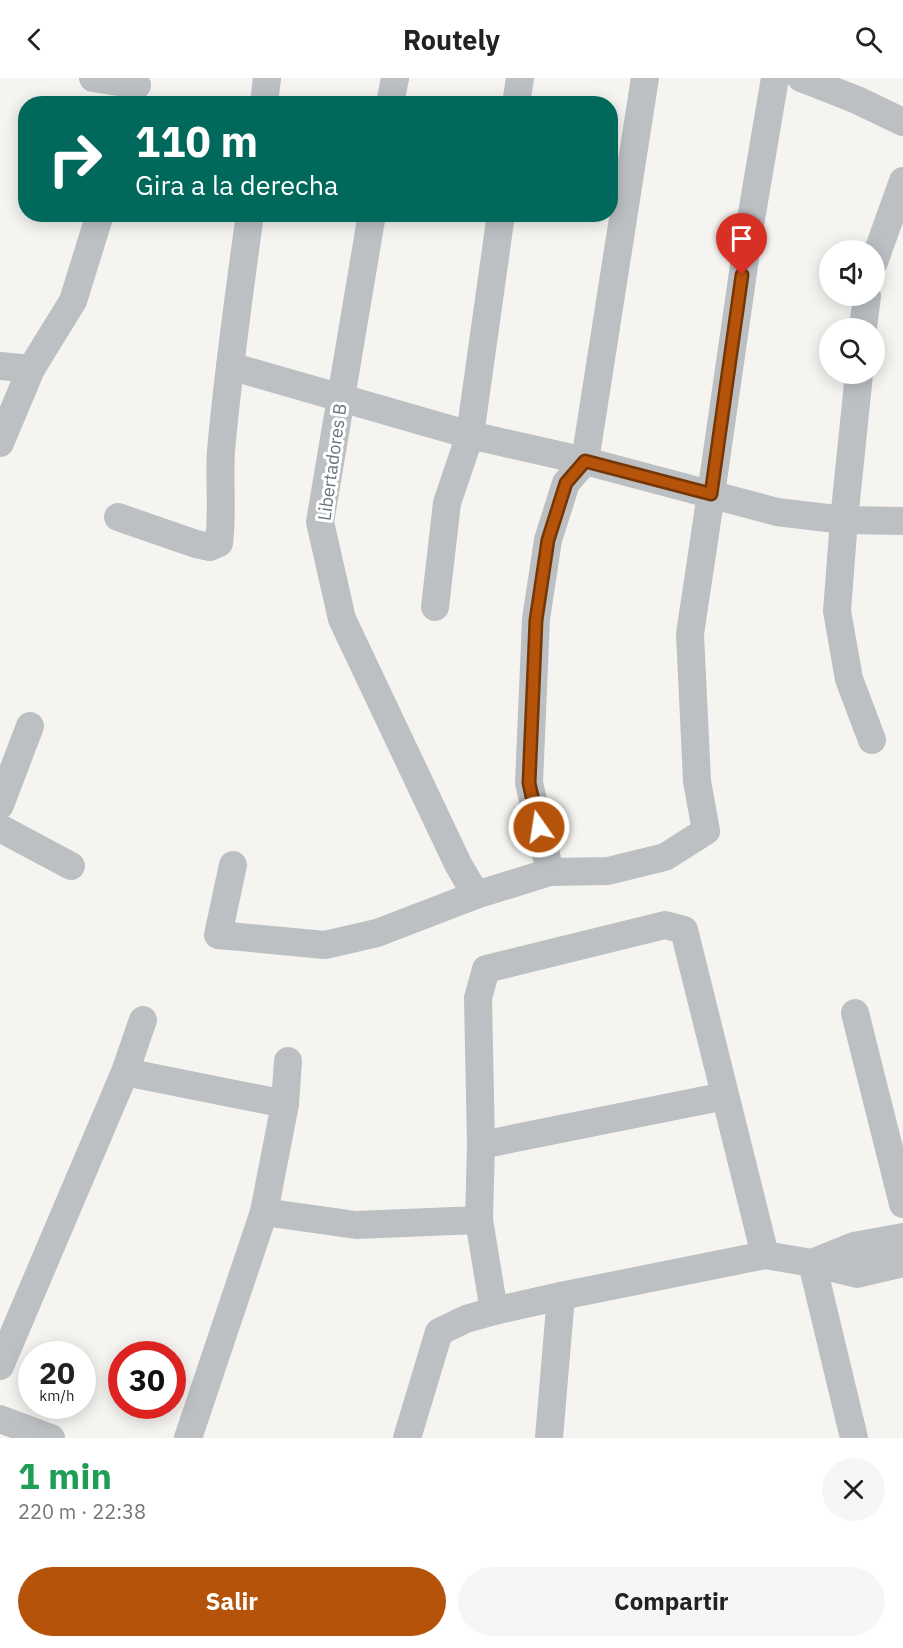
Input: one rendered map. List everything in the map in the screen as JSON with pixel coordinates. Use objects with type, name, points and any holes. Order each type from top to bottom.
[{"type":"street","points":[[93,78],[135,89]]},
{"type":"street","points":[[265,96],[267,78]]},
{"type":"street","points":[[392,96],[395,78]]},
{"type":"street","points":[[517,96],[520,78]]},
{"type":"street","points":[[550,872],[529,783],[536,620],[548,540],[566,483],[585,461],[645,78]]},
{"type":"street","points":[[232,865],[218,935],[325,945],[377,933],[476,895],[550,872],[608,871],[665,856],[706,831],[697,781],[690,634],[749,231],[775,78]]},
{"type":"street","points":[[801,78],[857,100],[903,122]]},
{"type":"street","points":[[882,240],[903,181]]},
{"type":"street","points":[[0,443],[31,369],[73,301],[98,222]]},
{"type":"street","points":[[118,517],[196,544],[210,547],[219,543],[222,520],[221,454],[249,222]]},
{"type":"street","name":"Libertadores B","points":[[371,222],[320,522],[342,619],[458,864],[476,895]]},
{"type":"street","points":[[435,608],[447,503],[470,435],[500,222]]},
{"type":"street","points":[[0,366],[31,369]]},
{"type":"street","points":[[230,366],[470,435],[585,461],[777,512],[844,520],[903,521]]},
{"type":"street","points":[[858,384],[837,611],[849,679],[872,740]]},
{"type":"street","points":[[0,805],[30,726]]},
{"type":"street","points":[[0,828],[71,866]]},
{"type":"street","points":[[494,1311],[479,1220],[481,1145],[478,998],[486,969],[665,925],[684,930],[765,1256]]},
{"type":"street","points":[[855,1013],[903,1204]]},
{"type":"street","points":[[0,1366],[125,1072],[143,1020]]},
{"type":"street","points":[[188,1438],[264,1212],[285,1104],[288,1061]]},
{"type":"street","points":[[125,1072],[285,1104]]},
{"type":"street","points":[[481,1145],[724,1096]]},
{"type":"street","points":[[264,1212],[357,1225],[479,1220]]},
{"type":"street","points":[[812,1263],[855,1246],[903,1236]]},
{"type":"street","points":[[407,1438],[439,1332],[466,1319],[561,1296],[765,1256],[812,1263],[857,1274],[903,1263]]},
{"type":"street","points":[[812,1263],[854,1438]]},
{"type":"street","points":[[549,1438],[561,1296]]},
{"type":"street","points":[[0,1419],[51,1438]]},
{"type":"route","points":[[539,827],[529,783],[536,620],[548,540],[566,483],[585,461],[711,494],[742,275]]}]
